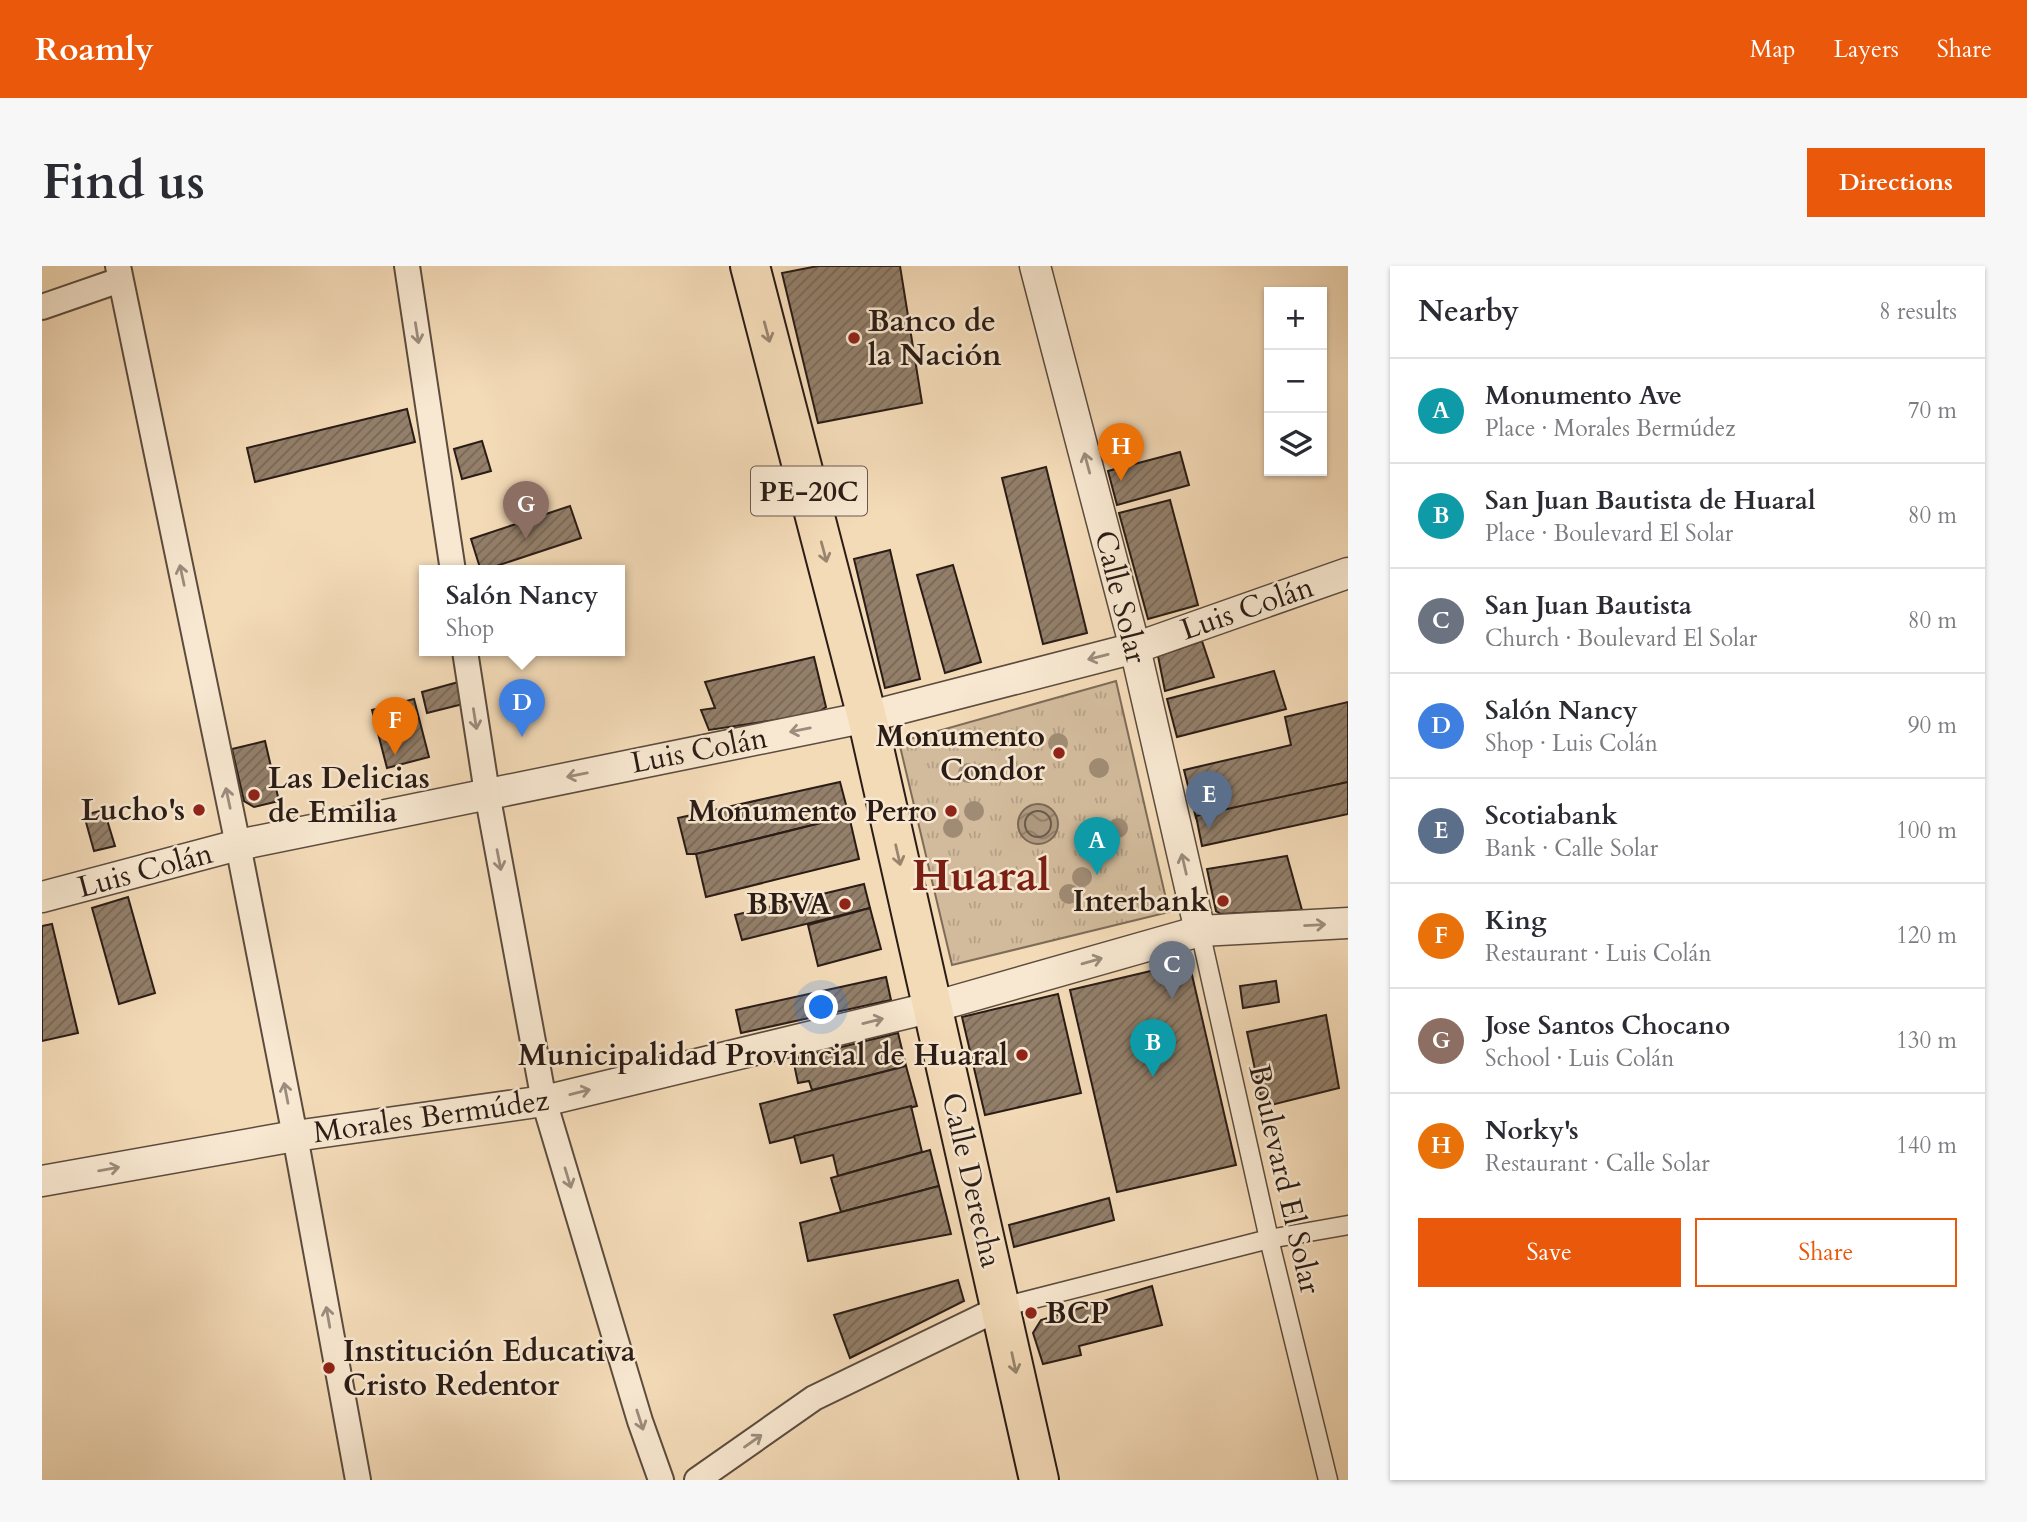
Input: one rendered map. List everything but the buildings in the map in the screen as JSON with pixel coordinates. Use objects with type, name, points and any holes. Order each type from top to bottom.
[{"type":"main road","name":"PE-20C","points":[[754,267],[867,716]]},
{"type":"main road","name":"Calle Derecha","points":[[867,716],[1039,1480]]},
{"type":"street","points":[[407,266],[452,565]]},
{"type":"street","name":"Calle Solar","points":[[1035,266],[1135,648],[1200,931]]},
{"type":"street","points":[[42,307],[119,273],[238,845],[358,1480]]},
{"type":"street","name":"Luis Colán","points":[[42,897],[238,845],[867,716],[1135,648],[1348,573]]},
{"type":"street","points":[[466,656],[486,793],[544,1101],[640,1421],[661,1480]]},
{"type":"street","name":"Morales Bermúdez","points":[[42,1181],[295,1136],[544,1101],[933,1007],[1200,931],[1348,923]]},
{"type":"street","name":"Boulevard El Solar","points":[[1200,931],[1269,1239],[1328,1480]]},
{"type":"street","points":[[696,1480],[814,1398],[1002,1307],[1269,1239],[1348,1225]]},
{"type":"green space","points":[[1116,681],[1169,912],[952,965],[899,742]]},
{"type":"water","points":[[1038,804],[1046,805],[1052,810],[1057,816],[1057,832],[1052,838],[1046,843],[1038,844],[1030,843],[1024,838],[1019,832],[1018,824],[1019,816],[1024,810],[1030,805]]},
{"type":"place","name":"Banco de la Nación","points":[[854,338]]},
{"type":"place","name":"Norky's","points":[[1121,481]]},
{"type":"place","name":"Jose Santos Chocano","points":[[526,539]]},
{"type":"place","name":"Salón Nancy","points":[[522,737]]},
{"type":"place","name":"Monumento Condor","points":[[1059,753]]},
{"type":"place","name":"King","points":[[395,755]]},
{"type":"place","name":"Las Delicias de Emilia","points":[[254,795]]},
{"type":"place","name":"Lucho's","points":[[199,810]]},
{"type":"place","name":"Monumento Perro","points":[[951,811]]},
{"type":"place","name":"Scotiabank","points":[[1209,829]]},
{"type":"place","name":"Monumento Ave","points":[[1097,875]]},
{"type":"place","name":"Interbank","points":[[1223,901]]},
{"type":"place","name":"BBVA","points":[[845,904]]},
{"type":"place","name":"San Juan Bautista","points":[[1172,999]]},
{"type":"place","name":"Municipalidad Provincial de Huaral","points":[[1022,1055]]},
{"type":"place","name":"San Juan Bautista de Huaral","points":[[1153,1077]]},
{"type":"place","name":"BCP","points":[[1031,1313]]},
{"type":"place","name":"Institución Educativa Cristo Redentor","points":[[329,1368]]},
{"type":"district","name":"Huaral","points":[[981,875]]}]
